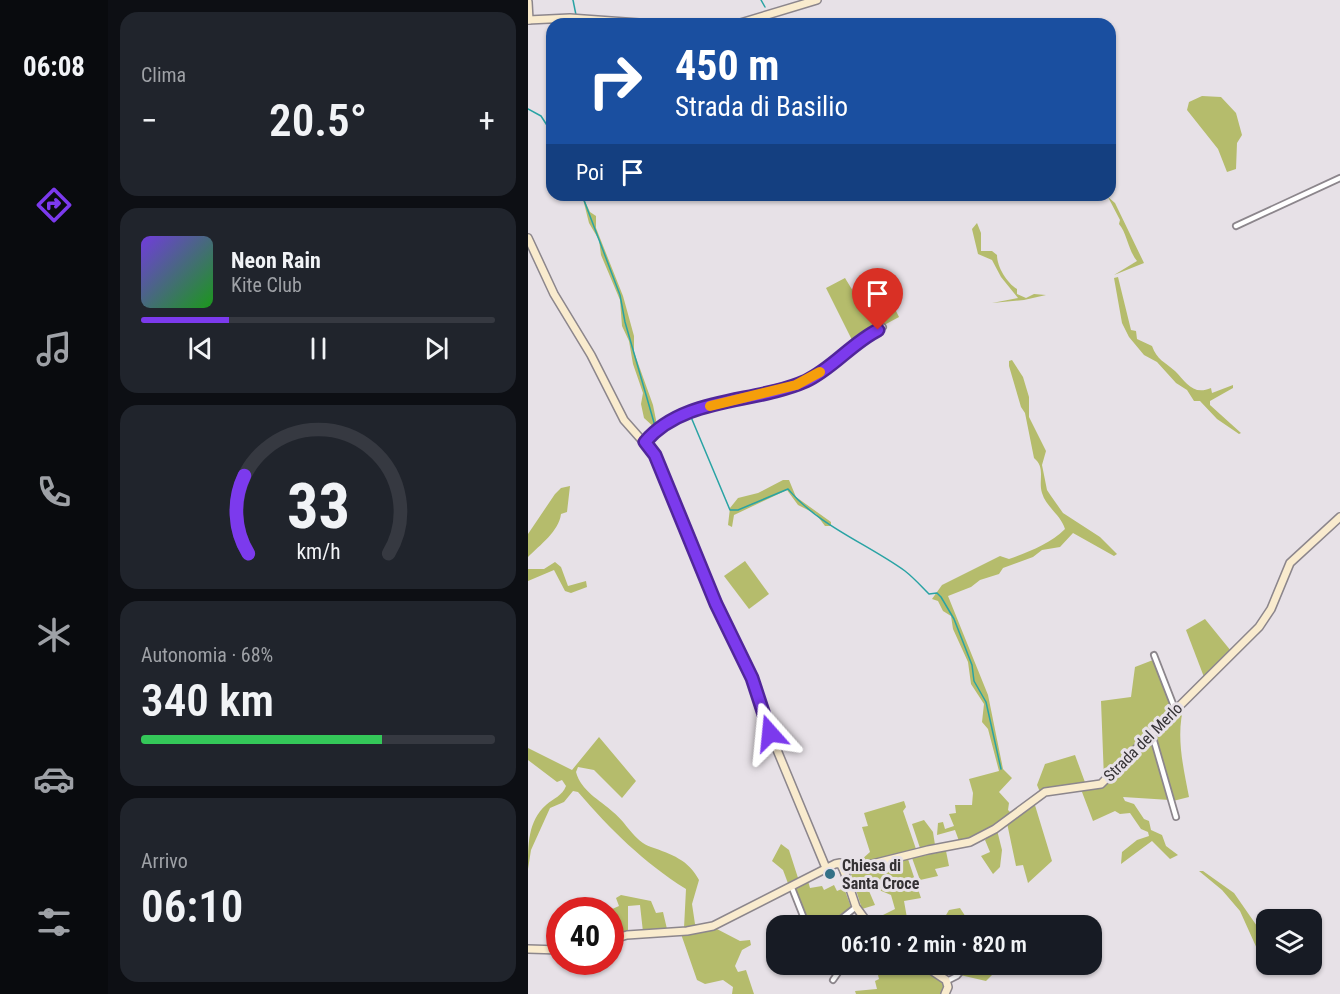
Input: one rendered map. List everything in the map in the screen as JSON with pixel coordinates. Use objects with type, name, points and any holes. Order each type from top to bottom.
[{"type":"street","points":[[757,18],[818,0]]},
{"type":"street","points":[[528,2],[528,20],[546,19]]},
{"type":"street","points":[[1236,226],[1340,178]]},
{"type":"street","points":[[528,238],[554,294],[591,355],[624,420],[655,455],[716,604],[752,678],[770,733],[826,868],[792,888],[706,928],[624,936]]},
{"type":"street","points":[[645,442],[663,424],[678,416],[702,407],[754,396],[809,379],[854,344],[883,327]]},
{"type":"street","name":"Strada del Merlo","points":[[826,868],[840,863],[844,871],[976,840],[1045,792],[1091,787],[1105,782],[1259,627],[1271,609],[1290,563],[1340,517]]},
{"type":"street","points":[[1154,655],[1175,709]]},
{"type":"street","points":[[1152,734],[1176,817]]},
{"type":"street","points":[[844,871],[856,907],[862,915]]},
{"type":"street","points":[[792,888],[803,915]]},
{"type":"street","points":[[844,915],[856,907]]},
{"type":"street","points":[[528,949],[546,950]]},
{"type":"street","points":[[833,980],[836,975]]},
{"type":"street","points":[[938,975],[947,981]]},
{"type":"street","points":[[947,981],[958,975]]},
{"type":"street","points":[[945,994],[947,981]]},
{"type":"green space","points":[[1202,96],[1221,97],[1236,113],[1242,135],[1237,143],[1236,169],[1227,172],[1218,149],[1187,110],[1189,102]]},
{"type":"green space","points":[[584,201],[590,212],[596,216],[596,228],[623,296],[634,336],[634,352],[653,405],[657,425],[655,428],[644,418],[641,404],[643,393],[633,364],[629,341],[622,326],[620,300],[601,255],[599,240],[589,223]]},
{"type":"green space","points":[[1110,201],[1115,203],[1144,263],[1114,275],[1137,261],[1119,224],[1120,220]]},
{"type":"green space","points":[[977,223],[981,233],[981,251],[992,251],[997,255],[1003,274],[1017,289],[1017,294],[1026,298],[1034,294],[1046,295],[1024,300],[992,303],[1018,298],[1001,277],[992,260],[978,254],[972,229]]},
{"type":"green space","points":[[1118,277],[1131,330],[1136,331],[1137,339],[1152,346],[1159,358],[1190,387],[1199,390],[1211,388],[1212,393],[1233,385],[1233,388],[1210,401],[1210,405],[1241,433],[1239,434],[1217,419],[1200,401],[1194,401],[1187,390],[1176,383],[1157,362],[1144,355],[1129,337],[1122,323],[1114,278]]},
{"type":"green space","points":[[845,278],[856,296],[872,288],[871,284],[880,279],[899,317],[853,342],[826,288]]},
{"type":"green space","points":[[1012,360],[1023,377],[1029,397],[1029,417],[1046,451],[1042,465],[1047,490],[1063,513],[1100,537],[1117,554],[1114,556],[1073,533],[1060,547],[1042,550],[1033,557],[1003,568],[999,574],[980,580],[971,587],[948,596],[988,695],[1003,769],[1012,778],[999,792],[1009,803],[1008,810],[1012,814],[987,831],[959,841],[955,830],[937,835],[938,823],[943,822],[945,829],[954,826],[949,814],[956,813],[955,805],[972,805],[973,793],[969,779],[999,771],[988,729],[982,722],[984,704],[971,684],[968,662],[953,629],[951,616],[943,611],[938,601],[932,599],[942,585],[1000,556],[1009,559],[1031,550],[1053,539],[1065,529],[1042,493],[1040,466],[1034,458],[1025,413],[1021,407],[1009,366],[1009,361]]},
{"type":"green space","points":[[783,480],[789,480],[796,497],[831,522],[831,526],[825,526],[816,514],[798,505],[787,490],[734,515],[732,527],[728,525],[730,508],[738,498],[758,493]]},
{"type":"green space","points":[[570,486],[567,512],[561,514],[553,532],[528,557],[528,534],[555,494],[561,488]]},
{"type":"green space","points":[[745,561],[769,594],[749,609],[724,576]]},
{"type":"green space","points":[[555,562],[561,567],[568,586],[586,581],[587,587],[571,593],[565,591],[554,570],[528,581],[528,569],[544,569]]},
{"type":"green space","points":[[1205,619],[1231,651],[1204,677],[1186,630]]},
{"type":"green space","points":[[1153,660],[1173,708],[1104,779],[1101,701],[1131,697],[1135,667]]},
{"type":"green space","points":[[1185,702],[1180,738],[1189,797],[1173,801],[1153,735]]},
{"type":"green space","points":[[599,737],[636,781],[622,798],[594,770],[578,767],[576,772],[578,779],[586,790],[618,816],[645,844],[666,852],[690,867],[699,880],[692,904],[695,924],[707,926],[684,928],[686,889],[628,845],[578,792],[573,791],[564,802],[550,808],[531,850],[528,869],[532,826],[540,811],[558,797],[566,786],[562,780],[557,782],[528,760],[528,748],[572,770]]},
{"type":"green space","points":[[1151,738],[1170,800],[1123,797],[1125,801],[1134,804],[1144,819],[1149,821],[1151,830],[1162,835],[1166,846],[1178,855],[1170,859],[1152,841],[1121,864],[1122,852],[1137,840],[1149,836],[1148,832],[1141,829],[1130,813],[1120,814],[1115,811],[1093,821],[1082,792],[1078,790],[1096,789],[1107,784]]},
{"type":"green space","points":[[1075,755],[1086,785],[1059,786],[1040,792],[1037,785],[1045,764]]},
{"type":"green space","points":[[904,801],[906,807],[903,811],[916,849],[851,864],[860,861],[870,852],[862,827],[868,826],[864,813]]},
{"type":"green space","points":[[1034,802],[1052,861],[1028,883],[1023,865],[1016,866],[1007,823]]},
{"type":"green space","points":[[924,820],[933,832],[935,845],[920,848],[912,824]]},
{"type":"green space","points":[[997,830],[1002,850],[1000,867],[993,874],[981,856],[990,852],[985,840]]},
{"type":"green space","points":[[781,844],[789,850],[799,881],[789,886],[783,870],[772,861]]},
{"type":"green space","points":[[946,851],[949,866],[935,869],[938,876],[920,880],[912,858]]},
{"type":"green space","points":[[908,859],[921,898],[904,901],[906,915],[883,915],[895,909],[891,895],[879,890],[869,891],[875,905],[862,909],[851,874]]},
{"type":"green space","points":[[1199,871],[1203,871],[1234,893],[1256,925],[1256,947],[1240,911],[1222,890]]},
{"type":"green space","points":[[808,881],[810,888],[822,886],[824,890],[834,885],[837,891],[844,888],[851,907],[840,915],[804,915],[794,890]]},
{"type":"green space","points":[[621,895],[651,901],[656,913],[663,912],[667,929],[643,932],[640,905],[628,906],[628,933],[624,934],[624,897],[618,897]]},
{"type":"green space","points":[[960,908],[965,915],[946,915],[949,910]]},
{"type":"green space","points":[[715,928],[740,941],[750,940],[751,945],[742,950],[735,966],[738,972],[746,970],[754,994],[732,994],[733,987],[723,980],[705,984],[697,980],[681,934]]},
{"type":"green space","points":[[878,975],[936,975],[945,986],[942,994],[856,994],[855,991],[877,989],[875,981],[879,979]]},
{"type":"green space","points":[[960,975],[992,975],[986,981]]},
{"type":"waterway","points":[[573,0],[576,15]]},
{"type":"waterway","points":[[761,0],[765,7]]},
{"type":"waterway","points":[[528,109],[541,116],[546,124]]},
{"type":"waterway","points":[[584,201],[620,295],[625,322],[655,426]]},
{"type":"waterway","points":[[662,428],[682,418],[691,417],[730,510],[738,510],[788,489],[800,502],[828,524],[905,571],[929,594],[937,593],[941,597],[954,619],[972,665],[974,681],[986,702],[1001,769]]},
{"type":"slow traffic","points":[[710,406],[796,385],[820,372]]},
{"type":"place","name":"Chiesa di Santa Croce","points":[[830,874]]},
{"type":"route","points":[[770,733],[752,678],[716,604],[655,455],[645,442],[657,428],[686,413],[702,407],[796,385],[809,379],[854,344],[878,330]]}]
